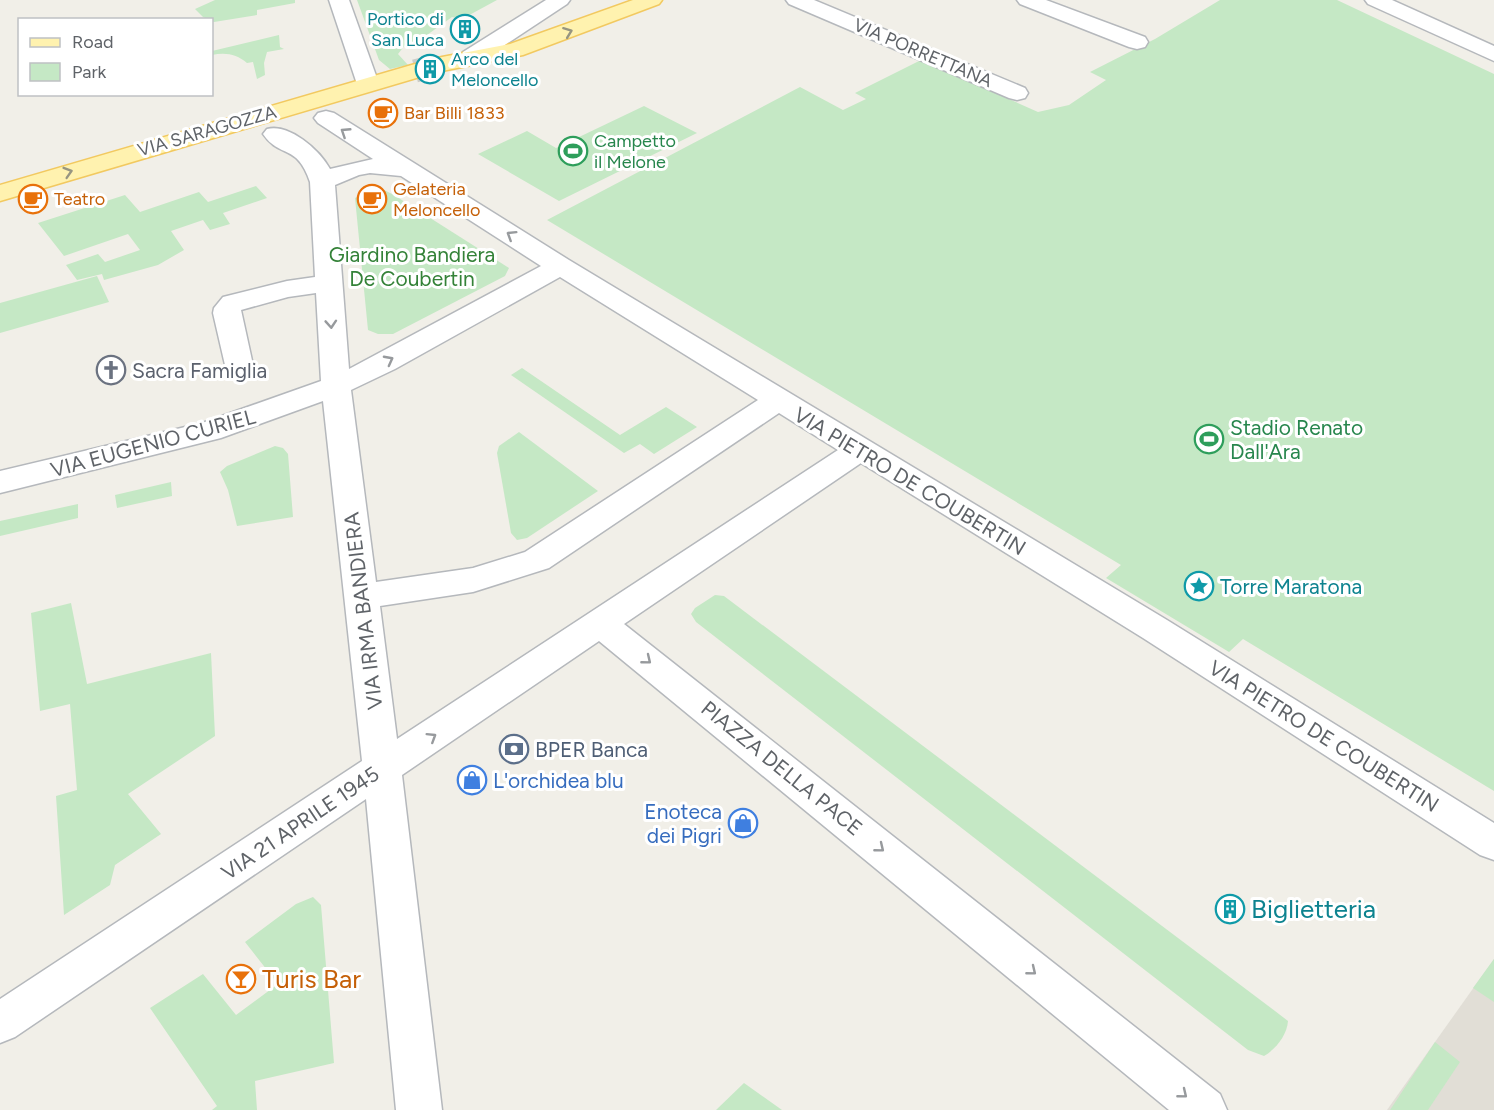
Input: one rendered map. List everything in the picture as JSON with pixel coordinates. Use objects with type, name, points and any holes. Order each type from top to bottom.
[{"type":"main road","points":[[442,64],[515,50],[652,0]]},
{"type":"main road","name":"VIA SARAGOZZA","points":[[0,193],[267,127],[319,111],[368,84],[415,71]]},
{"type":"street","points":[[339,0],[368,84]]},
{"type":"street","points":[[471,57],[560,0]]},
{"type":"street","name":"VIA PORRETTANA","points":[[796,0],[1017,93]]},
{"type":"street","points":[[1027,0],[1137,42]]},
{"type":"street","points":[[1375,0],[1494,54]]},
{"type":"street","name":"VIA PIETRO DE COUBERTIN","points":[[319,111],[406,170],[560,266],[1155,629],[1494,843]]},
{"type":"street","name":"VIA IRMA BANDIERA","points":[[267,127],[311,155],[316,162],[322,182],[336,386],[382,768],[419,1110]]},
{"type":"street","points":[[322,182],[336,173],[371,165],[387,165],[406,170]]},
{"type":"street","name":"VIA EUGENIO CURIEL","points":[[0,482],[210,431],[336,386],[385,363],[560,266]]},
{"type":"street","points":[[238,365],[227,314],[228,308],[233,303],[328,282]]},
{"type":"street","points":[[362,597],[509,573],[537,560],[778,400]]},
{"type":"street","points":[[600,624],[859,450]]},
{"type":"street","name":"VIA 21 APRILE 1945","points":[[0,1023],[600,624]]},
{"type":"street","name":"PIAZZA DELLA PACE","points":[[600,624],[629,645],[1203,1110]]},
{"type":"shaded area","points":[[1494,959],[1494,1110],[1387,1110],[1435,1042]]},
{"type":"green space","points":[[215,0],[295,0],[295,3],[257,10],[257,15],[214,22],[213,18],[203,17],[195,9]]},
{"type":"green space","points":[[357,0],[497,0],[462,19],[452,17],[420,40],[405,45],[398,54],[408,65],[390,69],[379,60]]},
{"type":"green space","name":"Stadio Renato Dall'Ara","points":[[1220,0],[1337,0],[1494,74],[1494,791],[1243,639],[1229,652],[1106,578],[1121,565],[547,220],[800,87],[843,110],[866,99],[855,93],[921,60],[1038,112],[1069,105],[1106,80],[1090,72],[1155,39]]},
{"type":"green space","points":[[279,35],[280,47],[284,49],[267,52],[264,63],[265,75],[257,79],[253,62],[247,63],[231,54],[213,55],[213,51]]},
{"type":"green space","name":"Campetto il Melone","points":[[644,106],[697,133],[559,201],[478,154],[527,131],[556,148]]},
{"type":"green space","points":[[256,186],[267,198],[223,213],[230,224],[210,230],[203,220],[171,231],[184,250],[158,265],[104,280],[102,274],[77,280],[66,265],[98,254],[105,262],[140,250],[128,234],[64,256],[38,223],[125,195],[140,212],[199,192],[208,202]]},
{"type":"green space","name":"Giardino Bandiera De Coubertin","points":[[370,190],[384,190],[394,195],[509,268],[505,276],[393,334],[378,334],[368,330],[355,198]]},
{"type":"green space","points":[[97,276],[109,302],[0,333],[0,303]]},
{"type":"green space","points":[[522,368],[620,435],[666,407],[697,427],[654,454],[640,444],[624,453],[511,375]]},
{"type":"green space","points":[[519,432],[598,491],[527,538],[517,540],[511,533],[497,453],[499,446]]},
{"type":"green space","points":[[275,446],[283,448],[288,454],[293,517],[237,526],[228,490],[220,472],[227,466]]},
{"type":"green space","points":[[171,482],[172,496],[117,508],[115,495]]},
{"type":"green space","points":[[78,504],[78,518],[0,536],[0,521]]},
{"type":"green space","points":[[715,595],[724,596],[1288,1021],[1286,1031],[1273,1050],[1264,1056],[1248,1050],[696,622],[691,614],[695,608]]},
{"type":"green space","points":[[71,603],[87,684],[211,653],[215,736],[128,794],[161,834],[115,865],[110,885],[64,915],[56,796],[77,790],[70,704],[40,711],[31,613]]},
{"type":"green space","points":[[313,897],[321,905],[334,1063],[255,1081],[257,1110],[212,1110],[217,1106],[150,1008],[203,974],[236,1015],[278,984],[245,942],[296,904]]},
{"type":"green space","points":[[1494,959],[1494,1002],[1473,988]]},
{"type":"green space","points":[[1435,1042],[1460,1062],[1428,1110],[1390,1110]]},
{"type":"green space","points":[[744,1083],[782,1110],[716,1110]]},
{"type":"tunnel","points":[[415,71],[442,64]]},
{"type":"place","name":"Portico di San Luca","points":[[465,29]]},
{"type":"place","name":"Arco del Meloncello","points":[[430,69]]},
{"type":"place","name":"Bar Billi 1833","points":[[383,113]]},
{"type":"place","name":"Campetto il Melone","points":[[573,151]]},
{"type":"place","name":"Teatro","points":[[33,199]]},
{"type":"place","name":"Gelateria Meloncello","points":[[372,199]]},
{"type":"place","name":"Sacra Famiglia","points":[[111,370]]},
{"type":"place","name":"Stadio Renato Dall'Ara","points":[[1209,439]]},
{"type":"place","name":"Torre Maratona","points":[[1199,586]]},
{"type":"place","name":"BPER Banca","points":[[514,749]]},
{"type":"place","name":"L'orchidea blu","points":[[472,780]]},
{"type":"place","name":"Enoteca dei Pigri","points":[[743,823]]},
{"type":"place","name":"Biglietteria","points":[[1230,909]]},
{"type":"place","name":"Turis Bar","points":[[241,979]]}]
